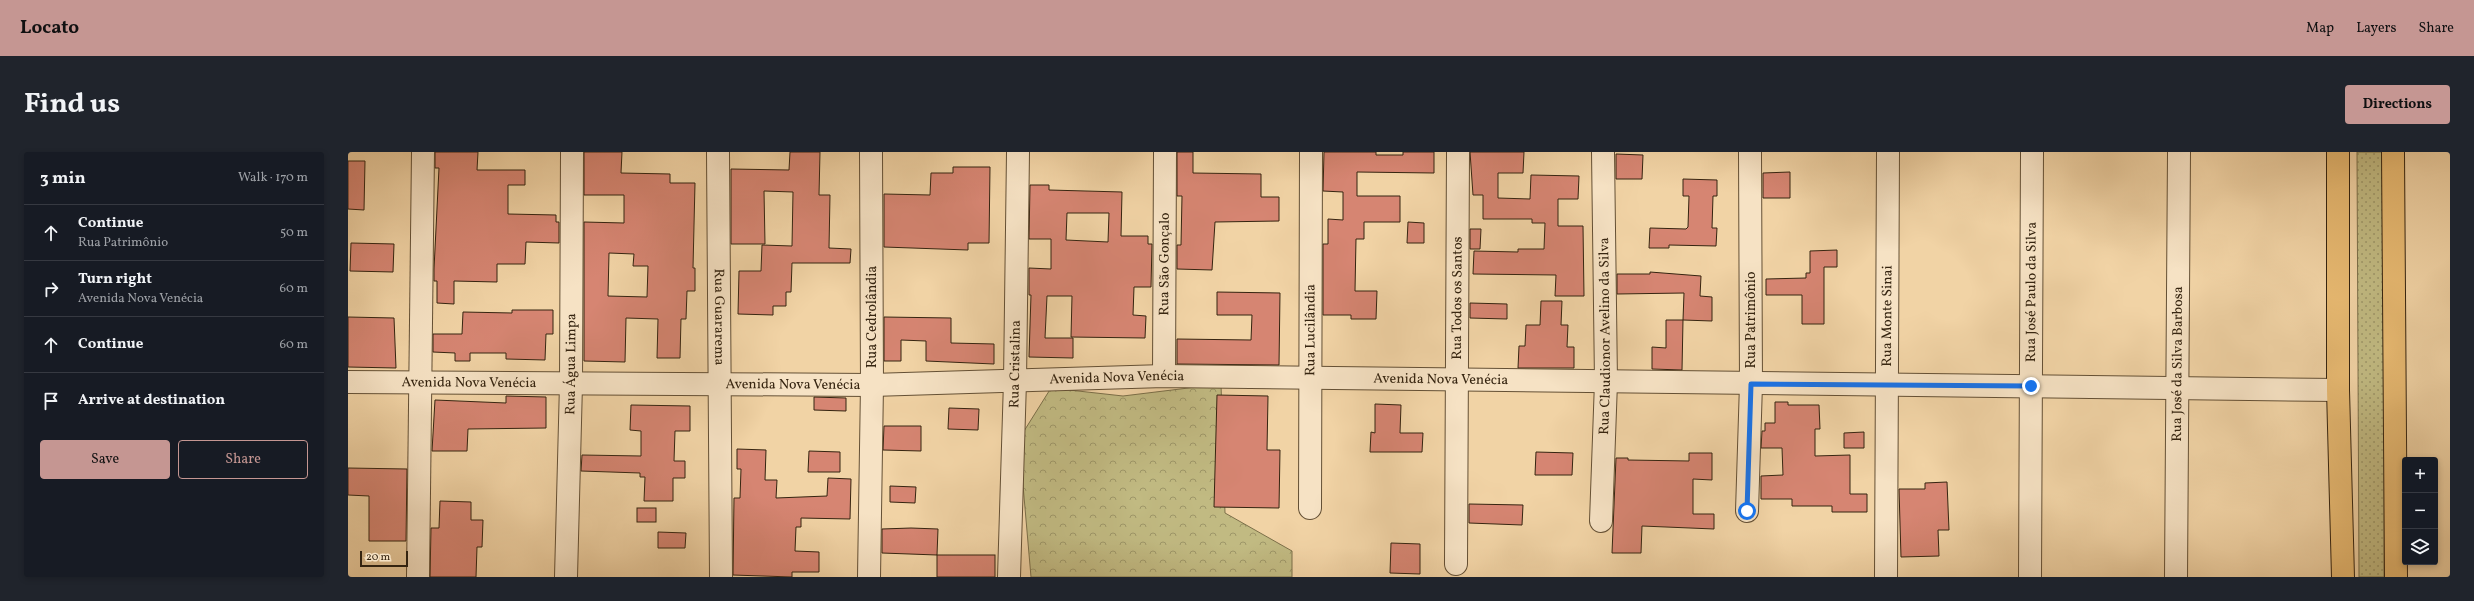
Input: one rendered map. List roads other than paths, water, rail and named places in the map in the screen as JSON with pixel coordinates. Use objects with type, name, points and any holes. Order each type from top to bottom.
[{"type":"main road","points":[[2338,152],[2338,390],[2343,577]]},
{"type":"main road","points":[[2393,152],[2396,577]]},
{"type":"street","points":[[418,577],[419,384],[423,152]]},
{"type":"street","name":"Rua Água Limpa","points":[[566,577],[570,384],[572,152]]},
{"type":"street","name":"Rua Guararema","points":[[718,152],[721,577]]},
{"type":"street","name":"Rua Cedrolândia","points":[[869,577],[872,385],[871,152]]},
{"type":"street","name":"Rua Cristalina","points":[[1009,577],[1015,381],[1018,152]]},
{"type":"street","name":"Rua São Gonçalo","points":[[1164,376],[1165,152]]},
{"type":"street","name":"Rua Lucilândia","points":[[1310,508],[1311,152]]},
{"type":"street","name":"Rua Todos os Santos","points":[[1456,564],[1458,152]]},
{"type":"street","name":"Rua Claudionor Avelino da Silva","points":[[1601,521],[1606,382],[1602,152]]},
{"type":"street","name":"Rua Patrimônio","points":[[1747,511],[1751,384],[1750,152]]},
{"type":"street","name":"Rua Monte Sinai","points":[[1886,577],[1888,152]]},
{"type":"street","name":"Rua José Paulo da Silva","points":[[2030,577],[2032,152]]},
{"type":"street","name":"Rua José da Silva Barbosa","points":[[2176,577],[2179,152]]},
{"type":"street","name":"Avenida Nova Venécia","points":[[348,382],[419,384],[872,385],[1164,376],[1457,378],[1751,384],[1886,384],[2338,390]]}]
